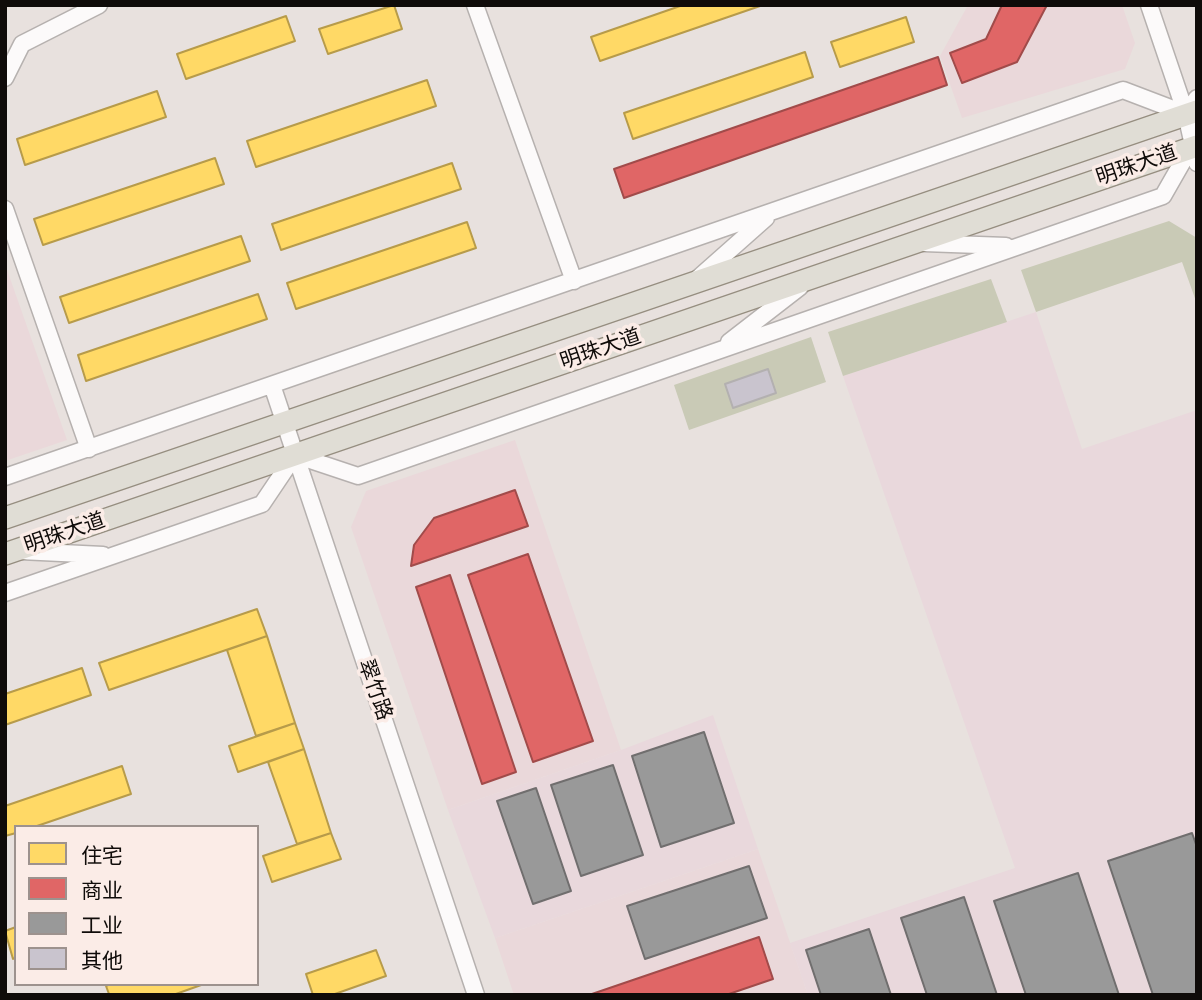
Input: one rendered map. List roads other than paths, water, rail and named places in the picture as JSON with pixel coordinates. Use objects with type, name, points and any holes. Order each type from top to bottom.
[{"type":"main road","name":"明珠大道","points":[[5,518],[1027,169],[1193,108]]},
{"type":"main road","name":"明珠大道","points":[[10,553],[1036,201],[1195,151]]},
{"type":"main road","points":[[1027,169],[1047,173],[1052,186],[1036,201]]},
{"type":"main road","points":[[460,363],[441,378],[445,392],[471,394]]},
{"type":"street","points":[[5,78],[22,44],[97,5]]},
{"type":"street","points":[[475,5],[573,281]]},
{"type":"street","points":[[5,593],[262,504],[295,455],[358,476],[1163,195],[1195,151],[1193,108],[1149,5]]},
{"type":"street","points":[[5,477],[1123,90],[1193,108]]},
{"type":"street","points":[[5,209],[89,449]]},
{"type":"street","points":[[693,283],[773,212]]},
{"type":"street","points":[[914,243],[1018,246]]},
{"type":"street","points":[[719,350],[810,278]]},
{"type":"street","name":"翠竹路","points":[[272,385],[476,995]]},
{"type":"street","points":[[10,553],[112,556]]}]
